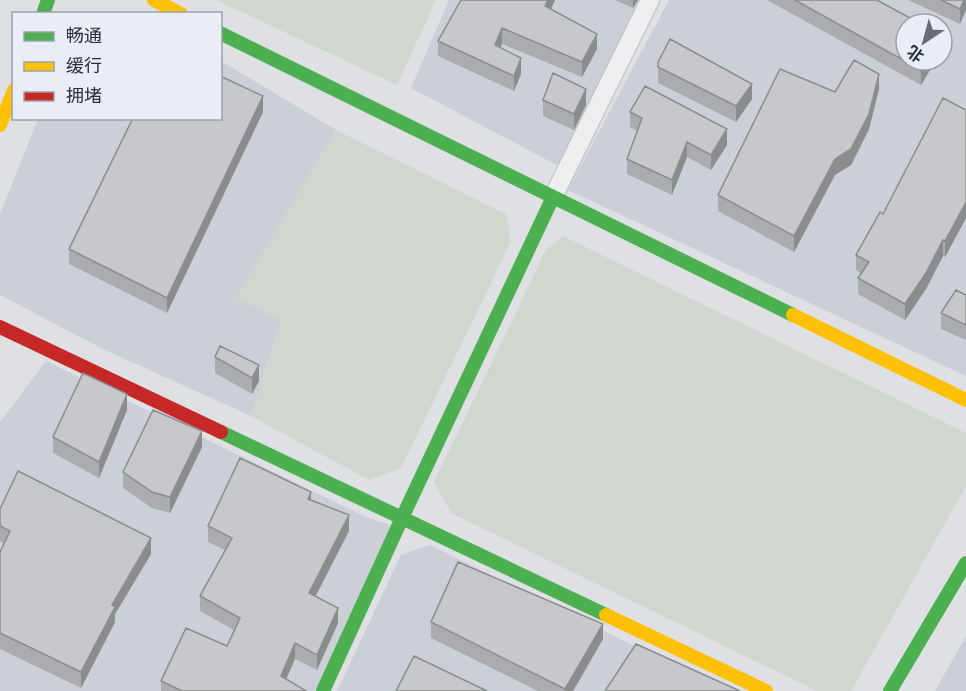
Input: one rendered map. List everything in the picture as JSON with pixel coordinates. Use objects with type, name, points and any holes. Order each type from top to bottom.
[{"type":"street","points":[[154,0],[178,12]]},
{"type":"street","points":[[323,691],[553,197],[650,0]]},
{"type":"street","points":[[222,34],[966,400]]},
{"type":"street","points":[[0,125],[12,95]]},
{"type":"street","points":[[0,327],[766,691]]},
{"type":"street","points":[[890,691],[966,563]]},
{"type":"shaded area","points":[[216,0],[436,0],[397,85]]},
{"type":"shaded area","points":[[449,0],[645,0],[566,170],[411,88]]},
{"type":"shaded area","points":[[669,0],[966,0],[966,376],[568,190]]},
{"type":"shaded area","points":[[222,62],[336,130],[237,297],[281,320],[251,416],[105,350],[0,295],[0,214],[38,120],[222,120]]},
{"type":"shaded area","points":[[336,130],[506,214],[511,242],[401,468],[369,480],[251,416],[281,320],[236,297]]},
{"type":"shaded area","points":[[563,236],[966,433],[966,486],[851,691],[817,691],[451,513],[434,482],[546,250]]},
{"type":"shaded area","points":[[46,361],[368,518],[391,525],[320,691],[0,691],[0,422]]},
{"type":"shaded area","points":[[430,545],[726,691],[337,691],[401,555]]},
{"type":"shaded area","points":[[966,636],[966,691],[935,691]]},
{"type":"building","points":[[461,0],[548,0],[545,6],[597,34],[582,62],[502,28],[495,45],[521,58],[514,76],[438,41]]},
{"type":"building","points":[[795,0],[877,0],[899,12],[894,12],[894,55]]},
{"type":"building","points":[[941,0],[964,0],[960,9]]},
{"type":"building","points":[[670,39],[752,84],[736,106],[658,67],[658,62]]},
{"type":"building","points":[[854,60],[879,74],[869,114],[851,149],[835,159],[794,236],[718,195],[780,69],[835,92]]},
{"type":"building","points":[[553,73],[586,89],[574,114],[543,100]]},
{"type":"building","points":[[222,77],[263,96],[167,298],[69,249],[132,120],[222,120]]},
{"type":"building","points":[[645,86],[727,129],[711,155],[687,142],[672,180],[627,159],[642,118],[630,112]]},
{"type":"building","points":[[943,98],[966,110],[966,202],[926,273],[905,304],[858,278],[869,262],[856,255],[880,212],[883,214]]},
{"type":"building","points":[[956,290],[966,295],[966,325],[941,313]]},
{"type":"building","points":[[220,346],[259,365],[252,378],[215,357]]},
{"type":"building","points":[[83,373],[127,394],[99,462],[53,437]]},
{"type":"building","points":[[153,410],[202,431],[170,497],[152,492],[123,472]]},
{"type":"building","points":[[240,458],[311,492],[308,499],[349,515],[309,593],[338,608],[317,655],[295,643],[281,676],[306,691],[182,691],[161,681],[186,628],[227,646],[240,618],[200,596],[232,538],[208,526]]},
{"type":"building","points":[[18,471],[151,538],[112,605],[115,607],[81,672],[0,633],[0,552],[10,531],[0,526],[0,509]]},
{"type":"building","points":[[458,562],[603,624],[565,689],[431,622]]},
{"type":"building","points":[[636,644],[740,691],[605,691]]},
{"type":"building","points":[[414,656],[487,691],[396,691]]},
{"type":"traffic: fast","points":[[44,12],[48,0]]},
{"type":"traffic: fast","points":[[222,34],[793,315]]},
{"type":"traffic: fast","points":[[323,691],[553,197]]},
{"type":"traffic: fast","points":[[221,432],[606,615]]},
{"type":"traffic: fast","points":[[890,691],[966,563]]},
{"type":"traffic: slow","points":[[154,0],[177,12]]},
{"type":"traffic: slow","points":[[0,125],[12,95]]},
{"type":"traffic: slow","points":[[793,315],[966,400]]},
{"type":"traffic: slow","points":[[606,615],[766,691]]},
{"type":"traffic: jam","points":[[0,327],[221,432]]}]
